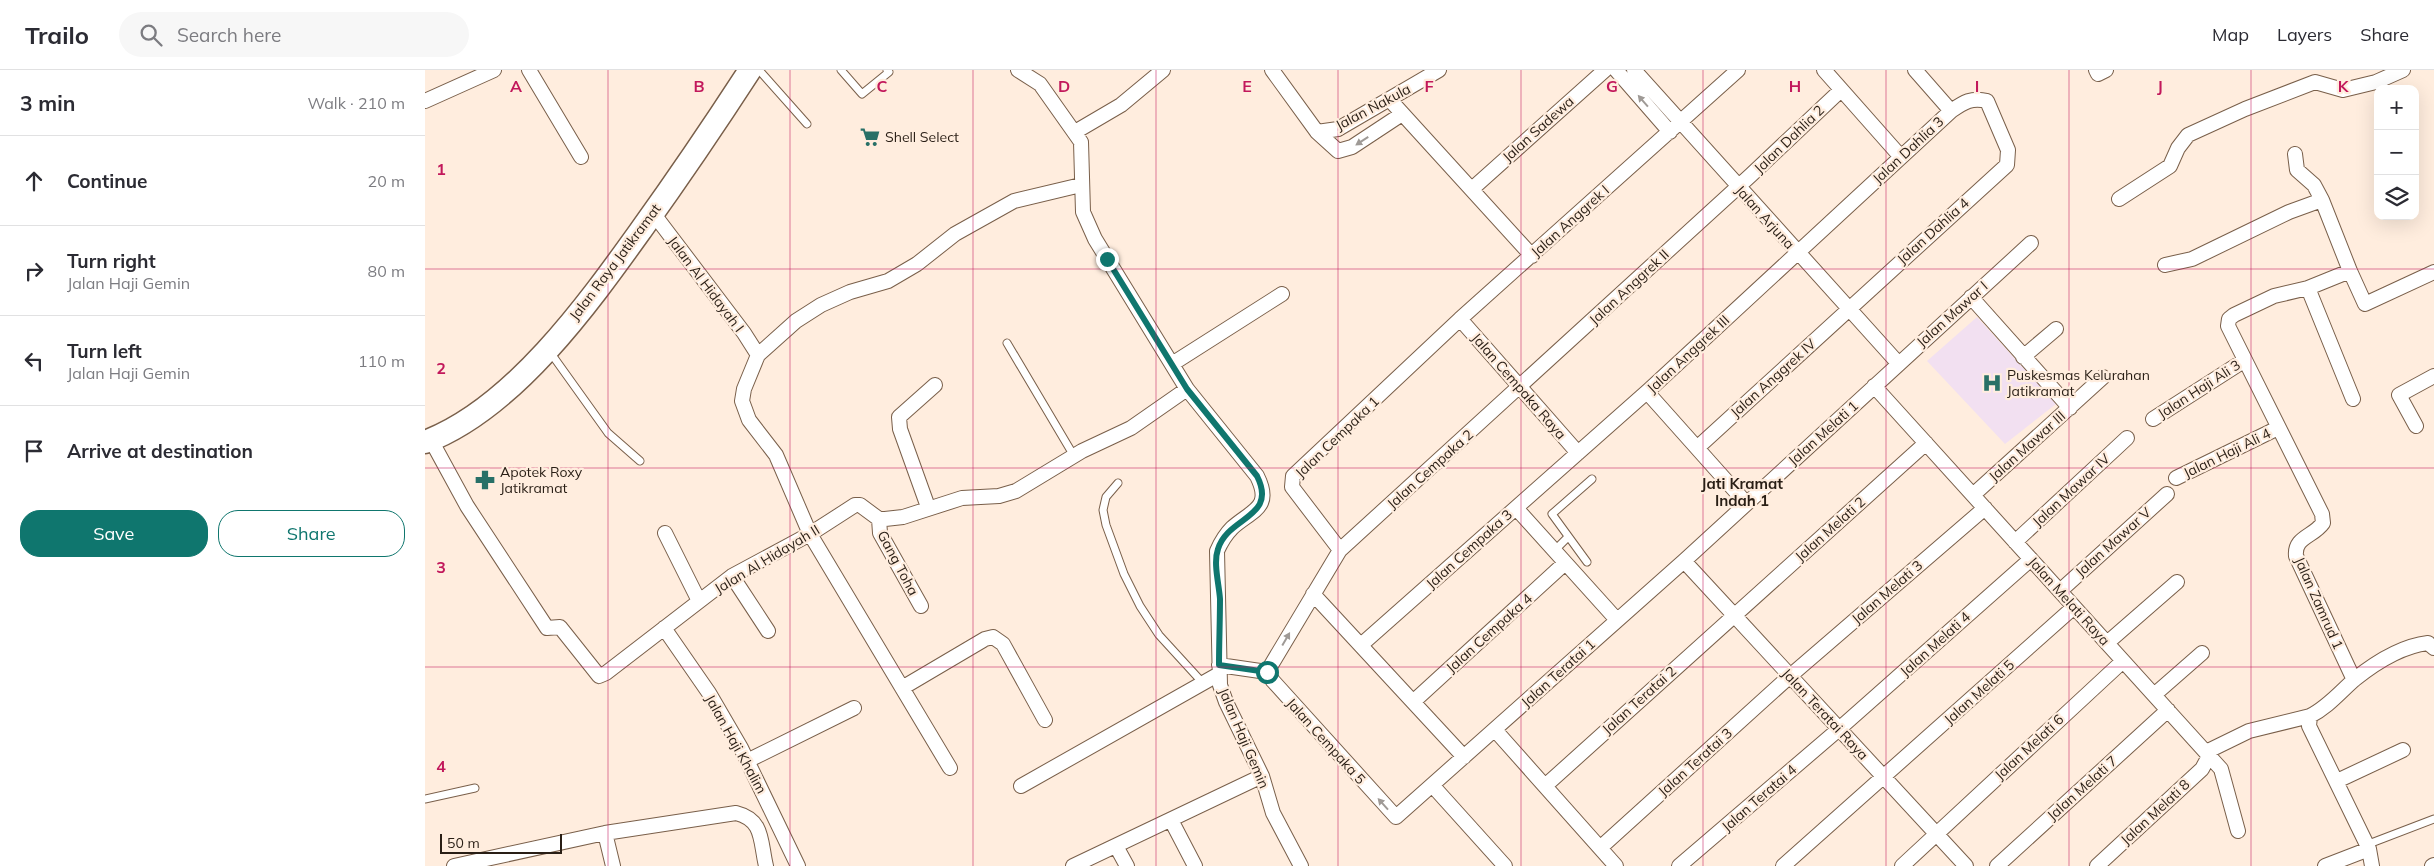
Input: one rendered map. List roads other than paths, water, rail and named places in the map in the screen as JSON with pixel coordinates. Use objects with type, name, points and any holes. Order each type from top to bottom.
[{"type":"main road","name":"Jalan Raya Jatikramat","points":[[428,441],[460,426],[486,408],[507,391],[547,348],[597,290],[653,214],[692,160],[750,70]]},
{"type":"street","points":[[425,101],[494,70]]},
{"type":"street","points":[[529,70],[581,158]]},
{"type":"street","name":"Jalan Haji Gemin","points":[[1018,70],[1039,84],[1081,142],[1083,212],[1095,240],[1187,389],[1257,476],[1262,487],[1263,501],[1256,511],[1231,528],[1222,539],[1217,551],[1220,599],[1219,670],[1226,702],[1262,776],[1273,813],[1301,866]]},
{"type":"street","points":[[1075,132],[1132,97],[1163,70]]},
{"type":"street","points":[[1272,70],[1317,132]]},
{"type":"street","name":"Jalan Nakula","points":[[1317,132],[1338,129],[1439,70]]},
{"type":"street","name":"Jalan Sadewa","points":[[1471,189],[1605,70]]},
{"type":"street","name":"Jalan Arjuna","points":[[1616,70],[1738,187],[1899,363]]},
{"type":"street","name":"Jalan Arjuna","points":[[1634,70],[1675,127]]},
{"type":"street","name":"Jalan Anggrek I","points":[[1460,320],[1738,70]]},
{"type":"street","points":[[1823,70],[1901,157]]},
{"type":"street","points":[[1915,70],[1951,111]]},
{"type":"street","points":[[2096,70],[2098,74],[2106,70]]},
{"type":"street","points":[[2119,199],[2170,166],[2178,148],[2188,135],[2245,109],[2315,82],[2343,90],[2376,82],[2403,70]]},
{"type":"street","name":"Jalan Dahlia 2","points":[[1738,187],[1841,90]]},
{"type":"street","name":"Jalan Dahlia 3","points":[[1798,253],[1951,111],[1965,101],[1976,98],[1987,101],[2008,150]]},
{"type":"street","points":[[1390,100],[1532,256]]},
{"type":"street","name":"Jalan Nakula","points":[[1317,132],[1338,151],[1352,148],[1402,114]]},
{"type":"street","name":"Jalan Dahlia 4","points":[[1849,308],[2007,164],[2008,150]]},
{"type":"street","points":[[2295,154],[2297,170],[2314,184],[2322,200],[2365,304],[2434,272]]},
{"type":"street","points":[[950,768],[810,534],[776,455],[749,420],[742,400],[744,389],[758,355],[797,321],[821,306],[850,292],[888,281],[917,264],[955,234],[1015,201],[1081,185]]},
{"type":"street","name":"Jalan Anggrek II","points":[[1520,387],[1738,187]]},
{"type":"street","points":[[2165,265],[2192,259],[2289,212],[2322,200]]},
{"type":"street","name":"Jalan Al Hidayah I","points":[[653,214],[744,333],[758,355]]},
{"type":"street","name":"Jalan Mawar I","points":[[1874,386],[2031,243]]},
{"type":"street","name":"Jalan Anggrek III","points":[[1578,453],[1798,253]]},
{"type":"street","name":"Jalan Zamrud 1","points":[[2350,271],[2309,288],[2274,296],[2229,319],[2228,326],[2322,514],[2323,523],[2317,532],[2299,542],[2295,547],[2296,556],[2354,680]]},
{"type":"street","points":[[2309,288],[2353,399]]},
{"type":"street","points":[[1172,364],[1282,294]]},
{"type":"street","points":[[1971,297],[2070,408]]},
{"type":"street","name":"Jalan Anggrek IV","points":[[1697,448],[1849,308]]},
{"type":"street","name":"Jalan Cempaka Raya","points":[[1460,320],[1578,453]]},
{"type":"street","name":"Jalan Cempaka 1","points":[[1340,550],[1292,487],[1293,476],[1460,320]]},
{"type":"street","points":[[2023,357],[2056,330]]},
{"type":"street","name":"Jalan Haji Ali 3","points":[[2153,419],[2245,360]]},
{"type":"street","name":"Jalan Mawar III","points":[[1973,495],[2103,376]]},
{"type":"street","points":[[2416,426],[2399,395],[2434,376]]},
{"type":"street","points":[[928,507],[900,429],[899,418],[935,385]]},
{"type":"street","name":"Jalan Melati Raya","points":[[1874,386],[2221,769],[2238,831]]},
{"type":"street","name":"Jalan Melati 1","points":[[1683,561],[1874,386]]},
{"type":"street","name":"Jalan Cempaka 2","points":[[1340,550],[1520,387]]},
{"type":"street","points":[[879,519],[903,516],[962,498],[999,496],[1016,491],[1074,457],[1131,428],[1187,389]]},
{"type":"street","points":[[1647,392],[1746,503]]},
{"type":"street","name":"Jalan Haji Ali 4","points":[[2176,478],[2278,428]]},
{"type":"street","name":"Jalan Mawar IV","points":[[2015,542],[2127,438]]},
{"type":"street","name":"Jalan Al Hidayah II","points":[[428,441],[467,506],[547,628],[560,627],[599,676],[606,674],[732,576],[810,534],[855,506],[865,507],[879,519]]},
{"type":"street","name":"Jalan Melati 2","points":[[1733,615],[1926,443]]},
{"type":"street","name":"Jalan Cempaka 3","points":[[1361,645],[1578,453]]},
{"type":"street","name":"Jalan Mawar V","points":[[2060,590],[2167,494]]},
{"type":"street","points":[[1516,508],[1617,620]]},
{"type":"street","name":"Jalan Melati 3","points":[[1790,676],[1985,508]]},
{"type":"street","name":"Gang Toha","points":[[879,519],[877,524],[885,543],[921,606]]},
{"type":"street","points":[[665,533],[699,601]]},
{"type":"street","points":[[1021,786],[1202,682],[1219,670],[1267,672],[1340,550]]},
{"type":"street","name":"Jalan Melati 4","points":[[1839,729],[2031,559]]},
{"type":"street","name":"Jalan Teratai Raya","points":[[1683,561],[1966,866]]},
{"type":"street","name":"Jalan Teratai 1","points":[[1432,785],[1683,561]]},
{"type":"street","name":"Jalan Cempaka 4","points":[[1413,702],[1565,563]]},
{"type":"street","points":[[732,576],[768,631]]},
{"type":"street","points":[[2107,643],[2177,582]]},
{"type":"street","points":[[1313,594],[1464,757]]},
{"type":"street","name":"Jalan Melati 5","points":[[1783,866],[2074,607]]},
{"type":"street","name":"Jalan Teratai 2","points":[[1545,786],[1733,615]]},
{"type":"street","name":"Jalan Haji Khalim","points":[[664,628],[709,693],[747,762],[798,866]]},
{"type":"street","points":[[901,688],[985,639],[993,637],[1003,644],[1045,720]]},
{"type":"street","points":[[2207,754],[2249,731],[2310,716],[2319,712],[2347,690],[2354,680],[2388,657],[2417,644],[2428,643],[2434,648]]},
{"type":"street","points":[[2154,695],[2202,653]]},
{"type":"street","name":"Jalan Melati 6","points":[[1902,866],[2123,660]]},
{"type":"street","name":"Jalan Cempaka 5","points":[[1267,672],[1273,682],[1395,817],[1432,785]]},
{"type":"street","name":"Jalan Teratai 3","points":[[1606,859],[1790,676]]},
{"type":"street","points":[[747,762],[854,708]]},
{"type":"street","name":"Jalan Melati 7","points":[[1997,866],[2168,710]]},
{"type":"street","points":[[2310,716],[2309,726],[2367,847],[2372,866]]},
{"type":"street","name":"Jalan Teratai 4","points":[[1679,866],[1839,729]]},
{"type":"street","points":[[1495,730],[1606,859]]},
{"type":"street","points":[[2337,781],[2403,750]]},
{"type":"street","name":"Jalan Melati 8","points":[[2097,866],[2201,770],[2207,754]]},
{"type":"street","points":[[1073,866],[1262,776]]},
{"type":"street","points":[[1432,785],[1505,866]]},
{"type":"street","points":[[454,866],[605,833],[736,813],[750,816],[757,825],[766,866]]},
{"type":"street","points":[[1171,820],[1195,866]]},
{"type":"street","points":[[605,833],[613,866]]},
{"type":"street","points":[[1116,846],[1127,866]]},
{"type":"street","points":[[2325,866],[2367,847]]},
{"type":"lane","points":[[759,70],[807,124]]},
{"type":"lane","points":[[841,70],[862,94],[889,72],[887,70]]},
{"type":"lane","points":[[1007,343],[1074,457]]},
{"type":"lane","points":[[547,348],[608,433],[640,461]]},
{"type":"lane","points":[[1587,562],[1552,514],[1592,479]]},
{"type":"lane","points":[[1118,483],[1106,497],[1103,510],[1106,525],[1124,574],[1140,606],[1159,635],[1202,682]]},
{"type":"lane","points":[[1554,551],[1568,537]]},
{"type":"lane","points":[[425,799],[475,788]]},
{"type":"lane","points":[[2367,847],[2434,819]]},
{"type":"place","name":"Shell Select","points":[[870,137]]},
{"type":"place","name":"Puskesmas Kelurahan Jatikramat","points":[[1992,383]]},
{"type":"place","name":"Apotek Roxy Jatikramat","points":[[485,480]]},
{"type":"district","name":"Jati Kramat Indah 1","points":[[1742,492]]}]
